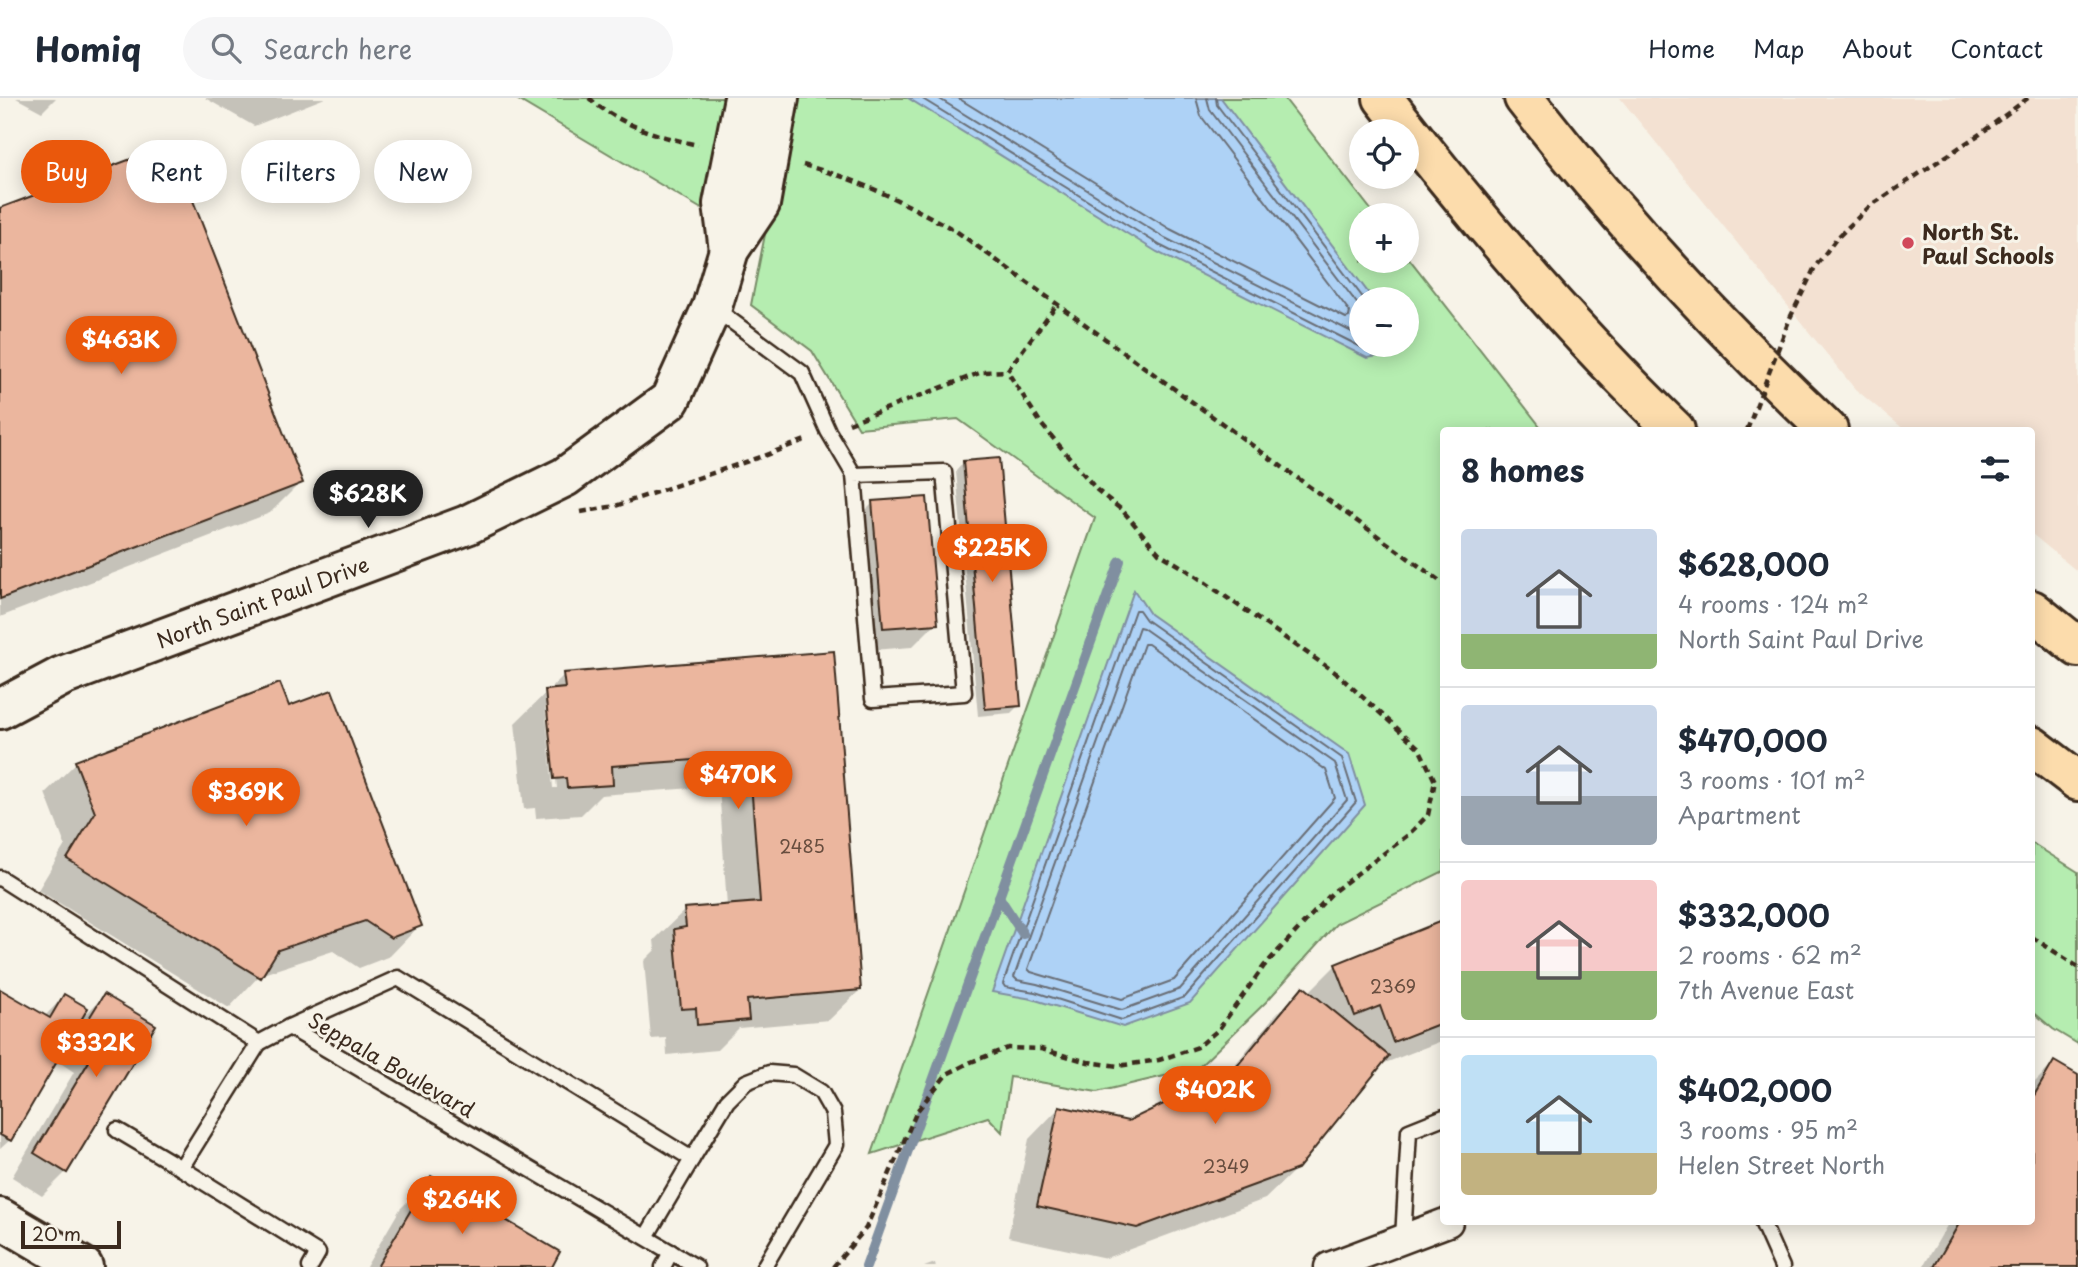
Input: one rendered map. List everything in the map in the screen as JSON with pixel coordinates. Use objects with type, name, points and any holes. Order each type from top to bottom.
[{"type":"highway","points":[[1382,98],[1519,265],[1643,400],[1672,427]]},
{"type":"highway","points":[[1524,98],[1637,234],[1773,378],[1825,427]]},
{"type":"highway","points":[[2035,612],[2078,647]]},
{"type":"highway","points":[[2035,748],[2078,781]]},
{"type":"street","name":"North Saint Paul Drive","points":[[744,98],[751,156]]},
{"type":"street","name":"North Saint Paul Drive","points":[[0,709],[62,676],[467,525],[565,477],[670,400],[712,307],[729,250],[723,204],[751,156],[779,98]]},
{"type":"street","points":[[0,1218],[83,1267]]},
{"type":"street","points":[[1329,1267],[1440,1225]]},
{"type":"lane","points":[[712,307],[802,373],[828,431],[854,475],[873,699],[964,692],[944,472],[854,475]]},
{"type":"lane","points":[[0,878],[259,1043],[181,1168]]},
{"type":"lane","points":[[289,1027],[398,978],[692,1158]]},
{"type":"lane","name":"Seppala Boulevard","points":[[259,1043],[289,1027],[696,1267]]},
{"type":"lane","points":[[646,1237],[727,1101],[746,1082],[769,1073],[793,1075],[821,1092],[833,1113],[836,1144],[764,1267]]},
{"type":"lane","points":[[1403,1239],[1409,1131],[1440,1119]]},
{"type":"lane","points":[[117,1130],[318,1254],[310,1267]]},
{"type":"lane","points":[[1763,1225],[1782,1267]]},
{"type":"lane","points":[[663,1267],[671,1252]]},
{"type":"path","points":[[589,98],[601,109],[631,125],[679,141],[842,175],[895,197],[956,231],[1440,581]]},
{"type":"path","points":[[1748,427],[1790,318],[1815,267],[1836,239],[1870,206],[1980,134],[2028,98]]},
{"type":"path","points":[[1007,371],[1057,304]]},
{"type":"path","points":[[578,512],[615,506],[763,456],[982,372],[1007,371]]},
{"type":"path","points":[[833,1267],[866,1228],[917,1111],[947,1074],[1008,1048],[1041,1049],[1088,1062],[1118,1066],[1159,1060],[1198,1047],[1219,1029],[1264,967],[1333,892],[1408,835],[1428,815],[1435,781],[1419,748],[1336,673],[1159,553],[1123,511],[1097,490],[1042,425],[1007,371]]},
{"type":"path","points":[[2035,939],[2078,967]]},
{"type":"shaded area","name":"North St. Paul Schools","points":[[1620,98],[2078,98],[2078,572],[2035,536],[2035,427],[1901,427],[1855,389]]},
{"type":"green space","points":[[515,98],[731,98],[710,214]]},
{"type":"green space","points":[[792,98],[1284,98],[1349,182],[1349,189],[1355,189],[1366,203],[1349,203],[1349,273],[1419,271],[1541,427],[1440,427],[1440,873],[1336,924],[1266,1002],[1198,1068],[1097,1092],[1010,1077],[1002,1132],[988,1117],[872,1154],[1095,518],[958,419],[859,428],[812,351],[751,305]]},
{"type":"green space","points":[[2035,845],[2078,872],[2078,1044],[2053,1029],[2035,1014]]},
{"type":"water","points":[[908,98],[1221,98],[1349,267],[1349,273],[1353,273],[1364,287],[1349,287],[1349,349],[1157,252]]},
{"type":"water","points":[[1134,590],[1150,614],[1349,754],[1365,805],[1190,1003],[1123,1027],[1032,999],[992,992]]},
{"type":"building","points":[[126,161],[126,203],[194,203],[303,483],[0,599],[0,208],[21,200],[21,203],[112,203],[112,166]]},
{"type":"building","points":[[999,458],[1021,706],[985,709],[963,461]]},
{"type":"building","points":[[927,497],[938,624],[883,628],[872,501]]},
{"type":"building","points":[[834,651],[861,990],[747,1000],[749,1020],[697,1025],[696,1008],[681,1009],[674,929],[686,927],[684,908],[760,902],[749,756],[612,766],[613,785],[567,788],[566,778],[554,779],[545,690],[565,688],[563,673]]},
{"type":"building","points":[[280,683],[289,706],[332,690],[422,926],[391,938],[365,921],[278,950],[261,978],[67,859],[95,813],[75,761]]},
{"type":"building","points":[[1440,922],[1440,1024],[1393,1042],[1380,1006],[1355,1016],[1335,964]]},
{"type":"building","points":[[1303,986],[1389,1056],[1298,1169],[1137,1228],[1037,1206],[1059,1106],[1128,1121],[1233,1071]]},
{"type":"building","points":[[0,989],[50,1018],[64,994],[88,1008],[11,1141],[0,1135]]},
{"type":"building","points":[[104,994],[156,1025],[67,1173],[34,1153],[97,1048],[78,1036]]},
{"type":"building","points":[[2054,1061],[2078,1075],[2078,1267],[1934,1267],[1958,1225],[2035,1225],[2035,1094]]},
{"type":"building","points":[[431,1176],[560,1252],[552,1267],[377,1267]]},
{"type":"waterway","points":[[866,1267],[1120,561]]},
{"type":"waterway","points":[[999,897],[1023,934]]},
{"type":"place","name":"North St. Paul Schools","points":[[1908,243]]}]
